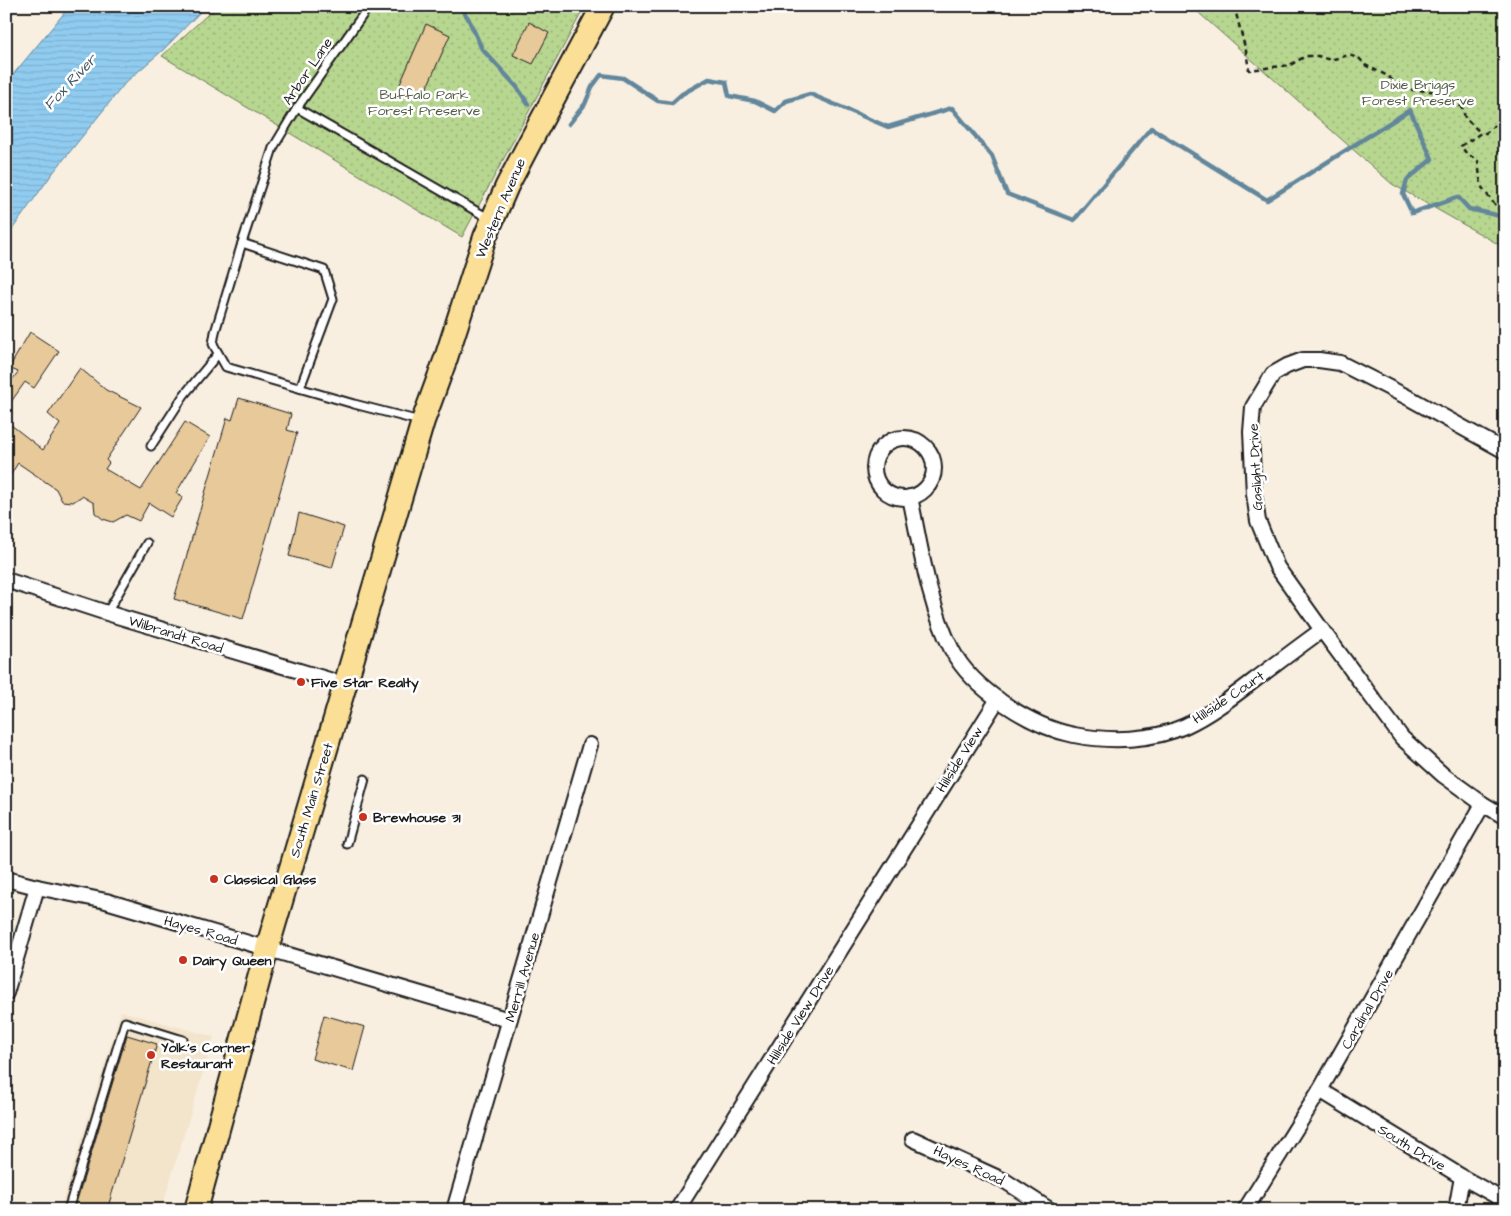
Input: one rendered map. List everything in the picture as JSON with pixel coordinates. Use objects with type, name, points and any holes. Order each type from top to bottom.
[{"type":"main road","name":"Western Avenue","points":[[423,421],[446,358],[485,237],[530,142],[603,6]]},
{"type":"main road","name":"South Main Street","points":[[196,1210],[267,949],[423,421]]},
{"type":"street","name":"Gaslight Drive","points":[[1505,451],[1411,399],[1340,363],[1303,360],[1287,366],[1273,374],[1253,407],[1251,432],[1254,494],[1258,521],[1277,566],[1402,738],[1443,775],[1482,804],[1505,817]]},
{"type":"street","points":[[898,439],[909,439],[920,443],[928,451],[933,462],[933,474],[929,484],[921,493],[910,497],[898,497],[888,493],[879,485],[874,474],[874,462],[879,452],[887,443],[898,439]]},
{"type":"street","name":"Hillside Court","points":[[910,497],[929,591],[942,629],[953,652],[974,679],[998,700],[1034,722],[1072,735],[1110,740],[1148,737],[1185,726],[1222,704],[1322,630]]},
{"type":"street","name":"Wilbrandt Road","points":[[6,580],[107,613],[346,685]]},
{"type":"street","name":"Hillside View","points":[[921,819],[998,700]]},
{"type":"street","name":"Merrill Avenue","points":[[454,1210],[590,745]]},
{"type":"street","name":"Cardinal Drive","points":[[1245,1210],[1320,1090],[1482,804]]},
{"type":"street","name":"Hillside View Drive","points":[[677,1210],[921,819]]},
{"type":"street","name":"Hayes Road","points":[[6,879],[106,901],[509,1020]]},
{"type":"street","points":[[6,993],[37,887]]},
{"type":"street","name":"South Drive","points":[[1320,1090],[1462,1177],[1505,1201]]},
{"type":"street","name":"Hayes Road","points":[[913,1139],[1004,1181],[1050,1210]]},
{"type":"street","points":[[1456,1210],[1462,1177]]},
{"type":"lane","name":"Arbor Lane","points":[[218,354],[213,344],[215,332],[276,141],[360,16],[369,6]]},
{"type":"lane","points":[[297,108],[493,220]]},
{"type":"lane","points":[[242,243],[324,270],[333,299],[300,388]]},
{"type":"lane","points":[[151,446],[184,395],[218,354],[226,367],[354,404],[423,421]]},
{"type":"lane","points":[[107,613],[147,543]]},
{"type":"lane","points":[[347,844],[365,779]]},
{"type":"lane","points":[[68,1210],[125,1022],[183,1040]]},
{"type":"path","points":[[1234,6],[1249,70],[1290,65],[1306,56],[1318,56],[1330,60],[1349,55],[1388,76],[1401,89],[1443,92],[1451,96],[1463,109],[1465,118],[1481,133]]},
{"type":"path","points":[[1502,6],[1505,12]]},
{"type":"path","points":[[1505,110],[1494,126],[1486,133],[1481,133],[1461,146],[1466,153],[1478,161],[1481,186],[1497,208],[1505,213]]},
{"type":"shaded area","points":[[121,1011],[214,1037],[161,1210],[60,1210]]},
{"type":"green space","name":"Buffalo Park Forest Preserve","points":[[217,6],[585,6],[462,237],[162,56]]},
{"type":"green space","name":"Dixie Briggs Forest Preserve","points":[[1191,6],[1505,6],[1505,248],[1392,184]]},
{"type":"water","name":"Fox River","points":[[70,6],[206,6],[163,50],[126,82],[52,174],[6,238],[6,83]]},
{"type":"building","points":[[529,22],[549,33],[533,64],[513,55]]},
{"type":"building","points":[[426,24],[450,35],[424,94],[400,84]]},
{"type":"building","points":[[30,332],[59,351],[34,388],[25,382],[6,409],[6,388],[18,372],[9,368]]},
{"type":"building","points":[[80,368],[106,390],[141,407],[106,460],[109,463],[105,469],[141,490],[185,422],[210,437],[176,493],[183,497],[171,517],[149,503],[139,521],[126,515],[113,522],[103,519],[95,513],[94,503],[82,496],[73,502],[62,501],[56,489],[18,463],[6,482],[6,421],[43,450],[60,424],[48,414]]},
{"type":"building","points":[[239,398],[291,414],[287,430],[297,433],[243,619],[174,599],[227,418],[232,420]]},
{"type":"building","points":[[299,513],[344,527],[332,568],[289,556]]},
{"type":"building","points":[[324,1015],[365,1027],[353,1071],[312,1059]]},
{"type":"building","points":[[127,1035],[157,1044],[107,1210],[74,1210]]},
{"type":"waterway","points":[[459,6],[468,18],[482,49],[517,87],[528,104]]},
{"type":"waterway","points":[[569,124],[585,104],[592,87],[601,75],[623,78],[658,101],[672,103],[682,94],[709,79],[726,82],[729,96],[755,101],[775,111],[786,101],[810,94],[888,127],[952,108],[992,156],[1007,194],[1074,220],[1151,128],[1267,200],[1410,110],[1432,159],[1407,180],[1403,194],[1412,213],[1458,197],[1469,209],[1505,217]]},
{"type":"place","name":"Five Star Realty","points":[[301,682]]},
{"type":"place","name":"Brewhouse 31","points":[[363,817]]},
{"type":"place","name":"Classical Glass","points":[[214,879]]},
{"type":"place","name":"Dairy Queen","points":[[183,960]]},
{"type":"place","name":"Yolk's Corner Restaurant","points":[[151,1055]]}]
